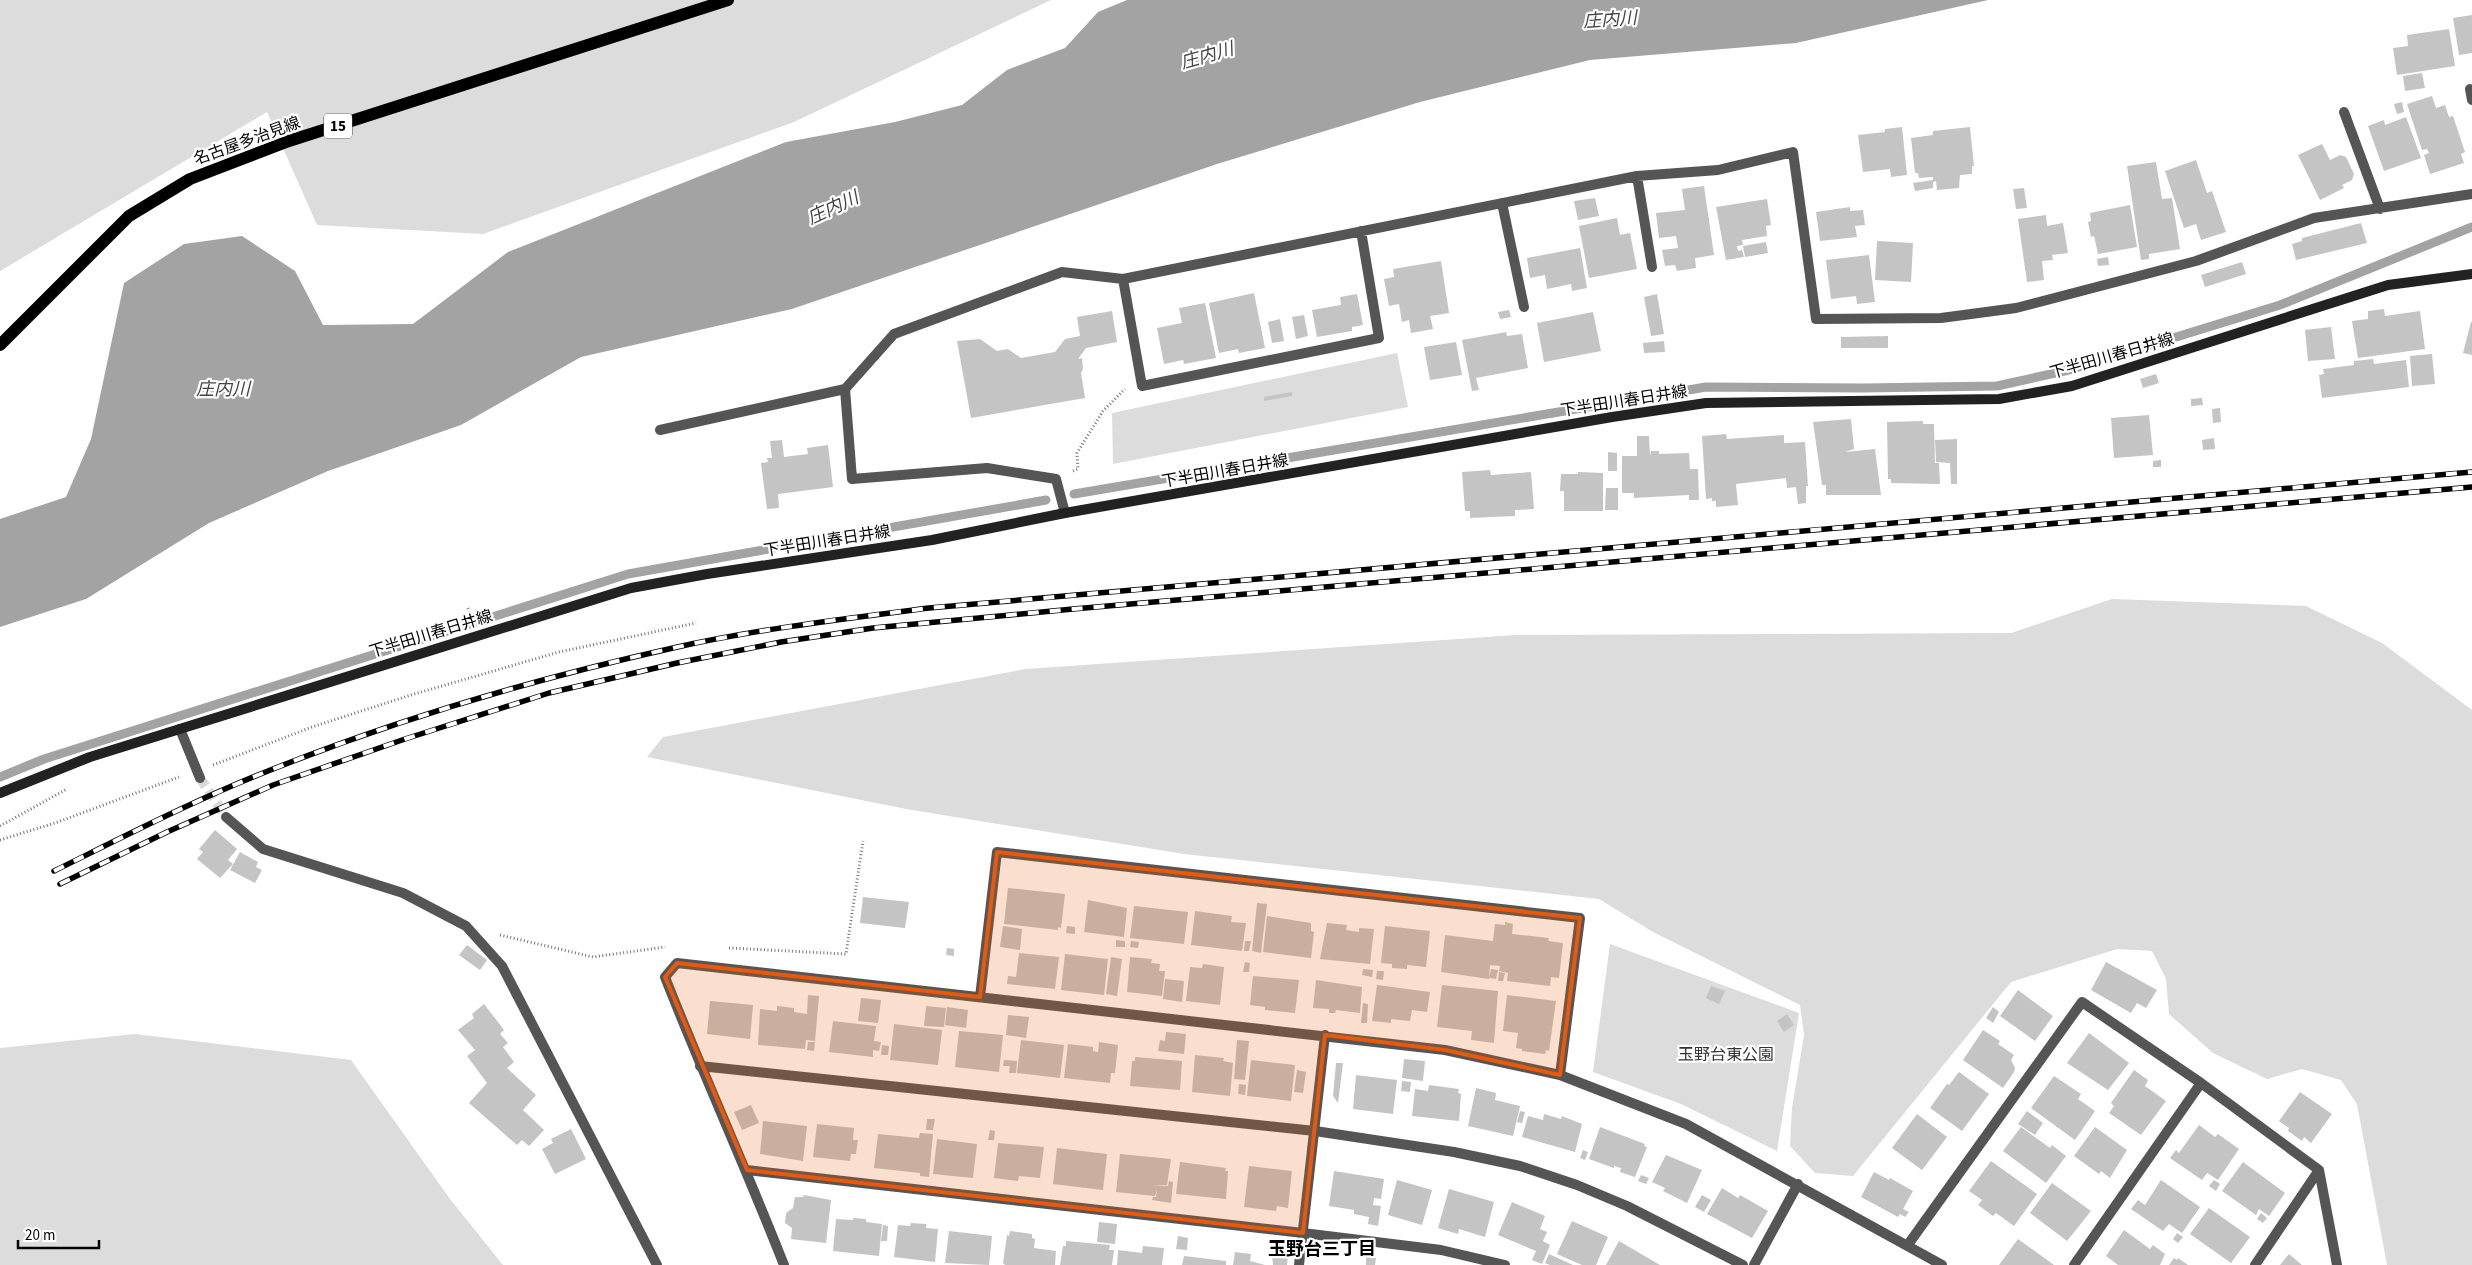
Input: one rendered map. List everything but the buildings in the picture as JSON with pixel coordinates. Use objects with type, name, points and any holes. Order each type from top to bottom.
[{"type":"main road","name":"名古屋多治見線","points":[[0,345],[129,216],[190,180],[289,141],[728,0]]},
{"type":"main road","name":"下半田川春日井線","points":[[0,793],[90,757],[631,588],[707,574],[932,540],[1065,513],[1612,417],[1706,403],[2008,398],[2072,386],[2388,285],[2472,274]]},
{"type":"street","points":[[2344,112],[2380,209]]},
{"type":"street","points":[[660,430],[845,389],[894,334],[1062,272],[1123,279],[1637,176],[1718,170],[1793,152],[1816,319],[1941,318],[2016,308],[2196,261],[2314,218],[2472,194]]},
{"type":"street","points":[[1637,176],[1652,267]]},
{"type":"street","points":[[1502,203],[1524,307]]},
{"type":"street","points":[[1123,279],[1142,386],[1379,338],[1362,232]]},
{"type":"street","points":[[845,389],[852,479],[987,468],[1056,479],[1065,513]]},
{"type":"street","points":[[180,729],[200,778]]},
{"type":"street","points":[[226,816],[263,849],[403,893],[466,926],[502,966],[657,1265]]},
{"type":"street","points":[[980,997],[997,852],[1580,918],[1560,1075]]},
{"type":"street","points":[[784,1265],[747,1170],[700,1066],[665,977],[677,963],[1445,1050],[1560,1075],[1686,1124],[1942,1265]]},
{"type":"street","points":[[1907,1246],[2082,1002],[2201,1084],[2320,1170],[2338,1265]]},
{"type":"street","points":[[1299,1265],[1325,1035]]},
{"type":"street","points":[[700,1066],[1315,1131],[1454,1152],[1520,1166],[1577,1185],[1627,1206],[1743,1265]]},
{"type":"street","points":[[2074,1265],[2201,1084]]},
{"type":"street","points":[[747,1170],[1441,1250],[1505,1265]]},
{"type":"street","points":[[2255,1265],[2320,1170]]},
{"type":"street","points":[[1754,1265],[1798,1184]]},
{"type":"path","points":[[1056,479],[1078,469],[1077,453],[1103,411],[1127,387],[1142,386]]},
{"type":"path","points":[[216,764],[312,727],[420,692],[559,652],[696,623]]},
{"type":"path","points":[[0,840],[55,823],[178,777]]},
{"type":"path","points":[[727,948],[846,954],[863,841]]},
{"type":"path","points":[[466,926],[593,957],[668,946]]},
{"type":"highlighted area","points":[[997,852],[1580,918],[1560,1075],[1445,1050],[1325,1035],[1303,1233],[747,1170],[665,977],[677,963],[980,997]]},
{"type":"green space","points":[[0,0],[1051,0],[794,122],[483,234],[317,225],[267,112],[0,271]]},
{"type":"green space","points":[[1397,353],[1408,407],[1113,464],[1112,413]]},
{"type":"green space","points":[[2112,599],[2306,606],[2382,643],[2472,710],[2472,1265],[2387,1265],[2357,1104],[2341,1080],[2302,1069],[2267,1079],[2213,1053],[2169,1014],[2166,979],[2152,951],[2117,949],[2011,982],[1853,1176],[1815,1173],[1790,1146],[1792,1108],[1804,1035],[1800,1005],[1653,932],[1599,899],[1184,854],[906,809],[647,757],[663,737],[1026,669],[1516,635],[2011,633]]},
{"type":"green space","name":"玉野台東公園","points":[[1610,944],[1799,1013],[1777,1151],[1681,1104],[1593,1072]]},
{"type":"green space","points":[[135,1034],[351,1060],[450,1199],[503,1265],[0,1265],[0,1048]]},
{"type":"water","name":"庄内川","points":[[1127,0],[1988,0],[1796,43],[1590,60],[1420,102],[1217,164],[792,309],[581,357],[461,425],[328,471],[209,523],[86,599],[0,627],[0,519],[66,497],[91,439],[124,283],[184,244],[242,236],[295,271],[323,325],[413,324],[508,252],[786,142],[895,122],[962,105],[1007,70],[1065,48],[1098,12]]},
{"type":"waterway","points":[[1074,494],[1706,387],[1863,388],[1997,386],[2069,370],[2280,305],[2472,227]]},
{"type":"waterway","points":[[0,777],[44,759],[628,574],[1046,500]]},
{"type":"tunnel","points":[[200,778],[226,817]]},
{"type":"railway","points":[[54,871],[157,820],[236,784],[363,735],[465,702],[569,673],[705,641],[768,630],[929,608],[2472,472]]},
{"type":"railway","points":[[60,884],[167,832],[273,785],[405,739],[549,693],[677,663],[781,642],[873,628],[1073,609],[2472,487]]},
{"type":"district","name":"玉野台三丁目","points":[[1322,1249]]}]
